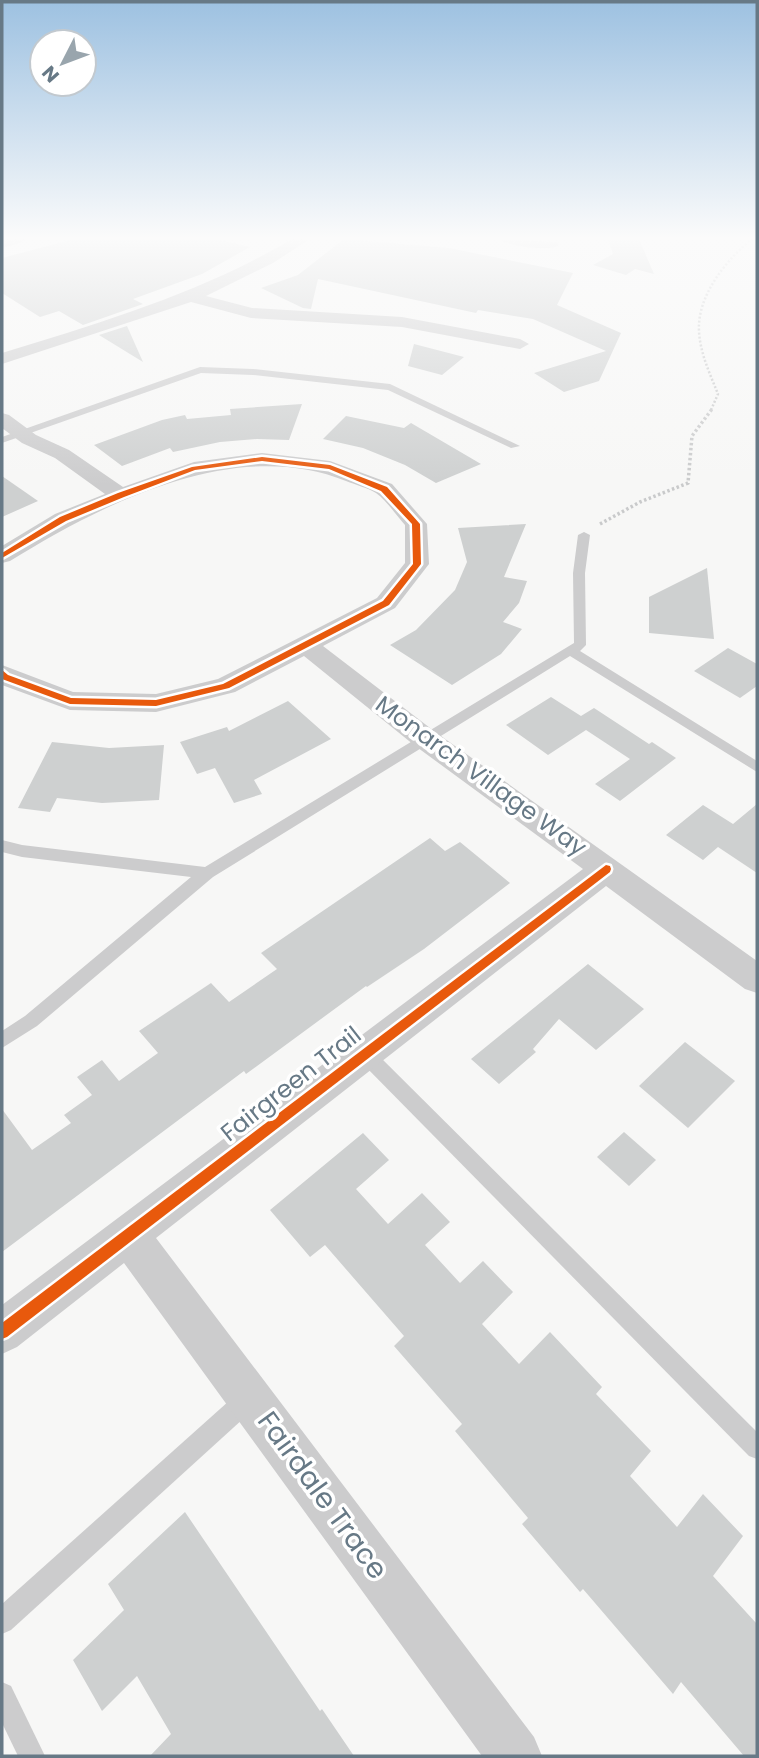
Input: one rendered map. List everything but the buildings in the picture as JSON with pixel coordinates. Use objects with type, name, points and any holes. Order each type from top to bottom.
[{"type":"street","points":[[2,359],[118,321]]},
{"type":"street","points":[[386,321],[520,344]]},
{"type":"street","points":[[2,419],[26,436],[46,461],[111,499]]},
{"type":"street","points":[[2,556],[63,519],[194,468],[262,459],[330,467],[384,489],[416,524],[417,564],[386,603],[226,686],[156,703],[70,701],[5,677],[2,673]]},
{"type":"street","name":"Monarch Village Way","points":[[307,646],[424,738],[757,979]]},
{"type":"street","name":"Fairgreen Trail","points":[[2,1332],[606,869]]},
{"type":"street","name":"Fairdale Trace","points":[[129,1236],[515,1756]]},
{"type":"lane","points":[[2,440],[26,436],[200,370],[253,372],[390,387],[515,446]]},
{"type":"lane","points":[[2,1040],[31,1021],[207,873],[580,645],[579,573],[584,535]]},
{"type":"lane","points":[[571,650],[757,767]]},
{"type":"lane","points":[[2,846],[22,852],[207,873]]},
{"type":"lane","points":[[365,1054],[757,1448]]},
{"type":"lane","points":[[2,1621],[251,1397]]},
{"type":"lane","points":[[2,1695],[32,1756]]},
{"type":"path","points":[[584,535],[640,502],[688,483],[692,436],[711,411],[718,394],[704,352],[700,321]]},
{"type":"cycle path","points":[[2,556],[63,519],[121,495],[194,468],[262,459],[330,467],[384,489],[416,524],[417,564],[386,603],[226,686],[156,703],[70,701],[5,677],[2,673]]},
{"type":"cycle path","points":[[2,1332],[606,869]]}]
